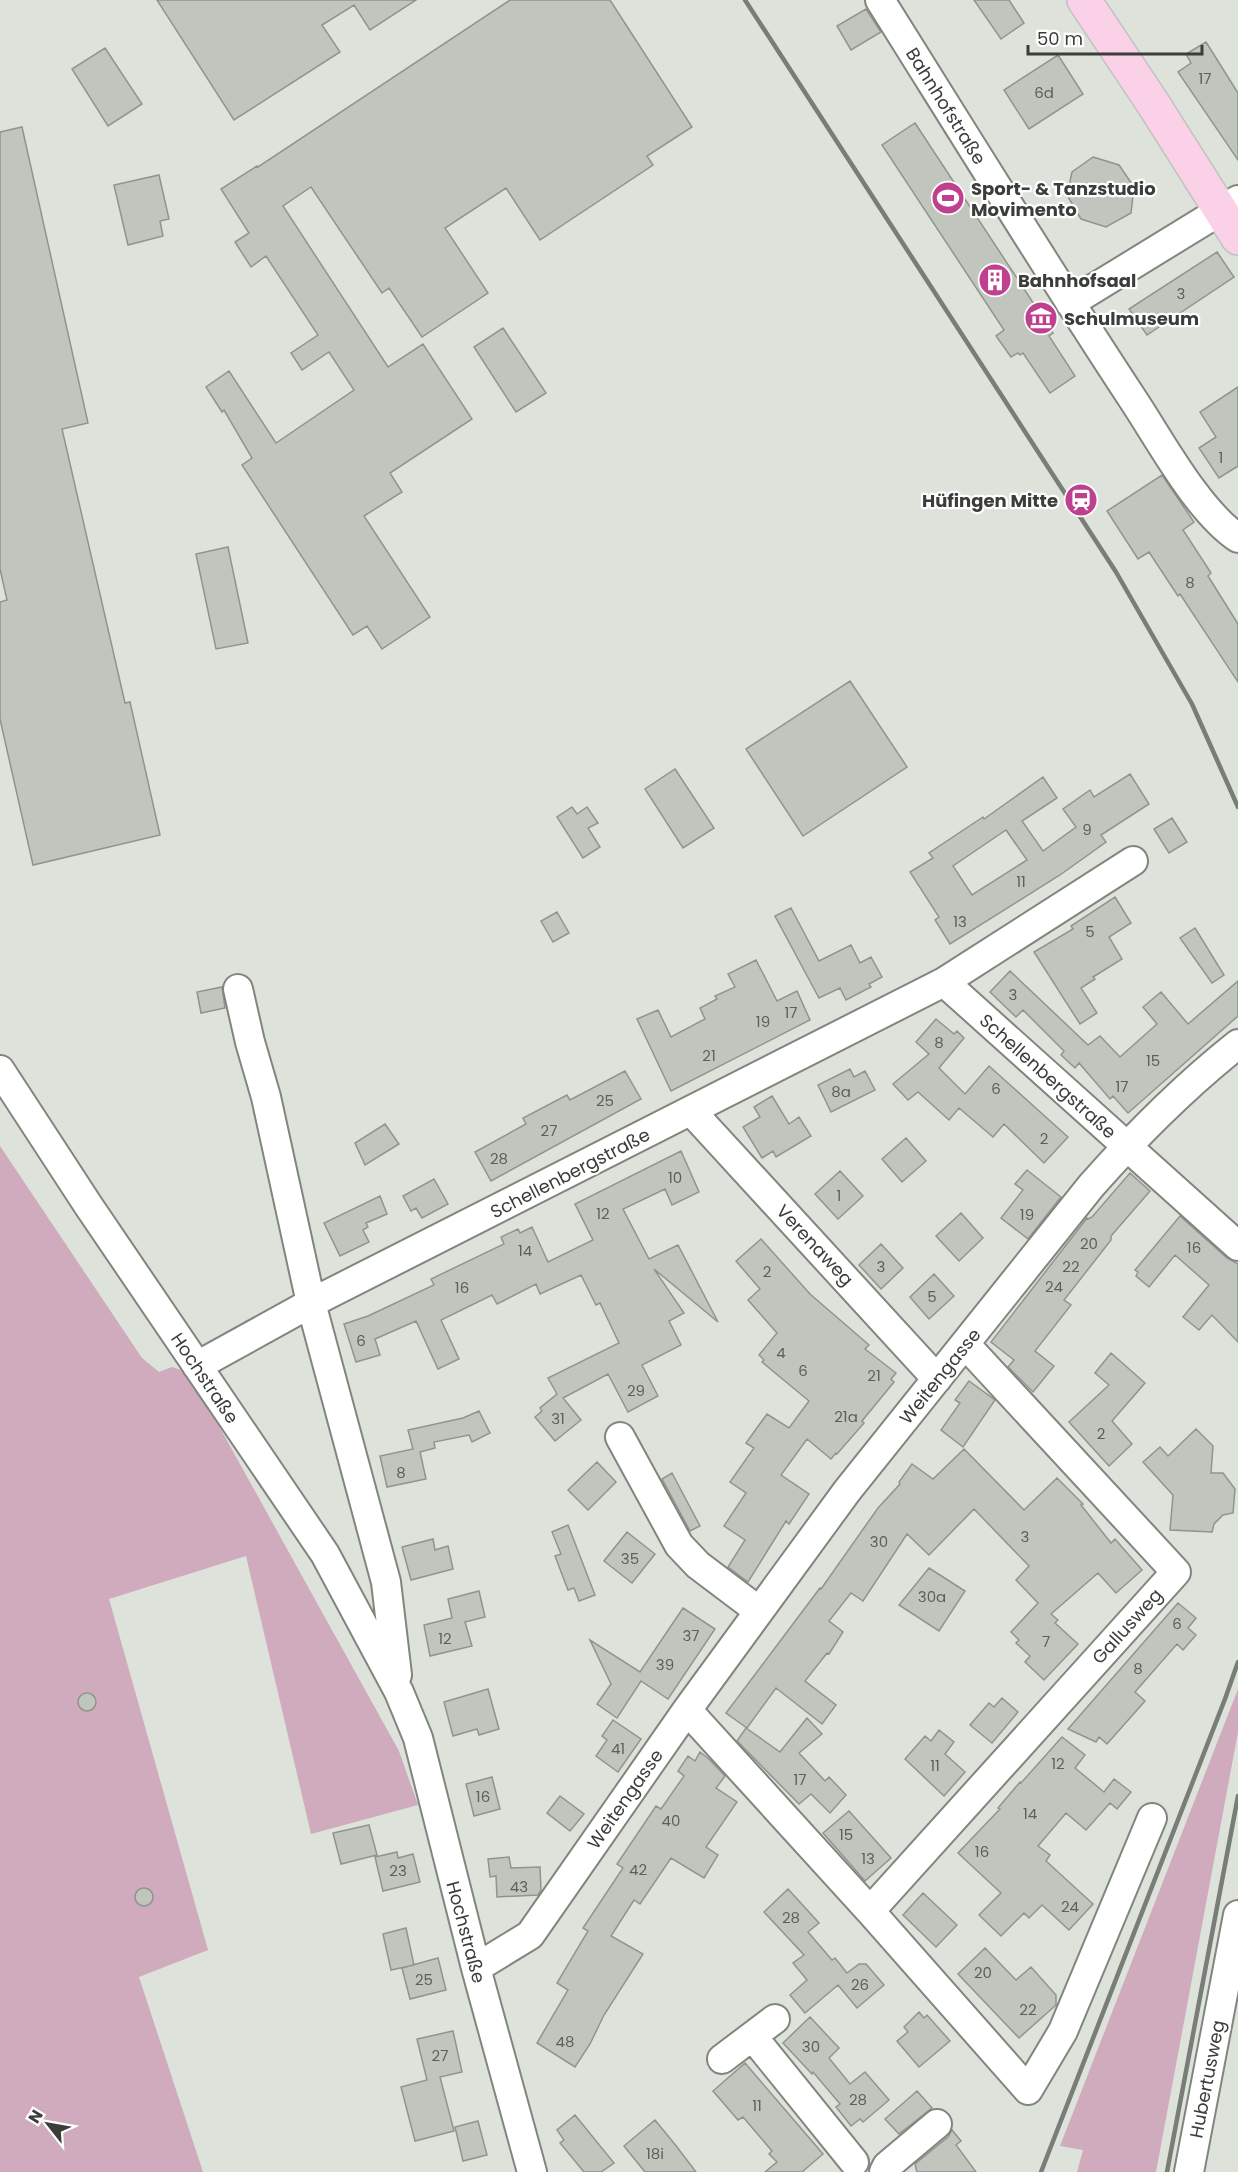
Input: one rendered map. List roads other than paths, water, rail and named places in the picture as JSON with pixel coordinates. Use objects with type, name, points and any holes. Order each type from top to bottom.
[{"type":"main road","points":[[1084,0],[1232,216]]},
{"type":"street","name":"Bahnhofstraße","points":[[880,0],[1070,303],[1209,513],[1225,530],[1238,538]]},
{"type":"street","points":[[1070,303],[1232,216]]},
{"type":"street","name":"Schellenbergstraße","points":[[197,1366],[311,1303],[692,1112],[944,982],[1133,861]]},
{"type":"street","name":"Schellenbergstraße","points":[[944,982],[1126,1146]]},
{"type":"street","name":"Hochstraße","points":[[238,989],[266,1097],[311,1303],[386,1582],[399,1692]]},
{"type":"street","name":"Weitengasse","points":[[476,1968],[530,1935],[687,1710],[847,1491],[1091,1185],[1126,1146],[1238,1044]]},
{"type":"street","name":"Hochstraße","points":[[0,1070],[325,1554],[399,1692],[418,1738],[476,1968],[532,2172]]},
{"type":"street","name":"Verenaweg","points":[[692,1112],[937,1379]]},
{"type":"street","points":[[1126,1146],[1238,1246]]},
{"type":"street","name":"Gallusweg","points":[[870,1911],[1176,1572],[965,1344]]},
{"type":"street","points":[[620,1437],[679,1545],[698,1565],[759,1611]]},
{"type":"street","points":[[687,1710],[870,1911],[1028,2090],[1063,2031],[1152,1818]]},
{"type":"street","name":"Hubertusweg","points":[[1189,2172],[1238,1915]]},
{"type":"street","points":[[722,2059],[775,2019]]},
{"type":"street","points":[[753,2037],[853,2169]]},
{"type":"street","points":[[884,2172],[887,2166],[937,2124]]},
{"type":"railway","points":[[745,0],[1116,572],[1192,704],[1238,807]]},
{"type":"railway","points":[[1041,2172],[1238,1662]]},
{"type":"railway","points":[[1167,2172],[1238,1796]]},
{"type":"place","name":"Sport- & Tanzstudio Movimento","points":[[948,198]]},
{"type":"place","name":"Bahnhofsaal","points":[[995,280]]},
{"type":"place","name":"Schulmuseum","points":[[1041,318]]},
{"type":"place","name":"Hüfingen Mitte","points":[[1081,500]]}]
